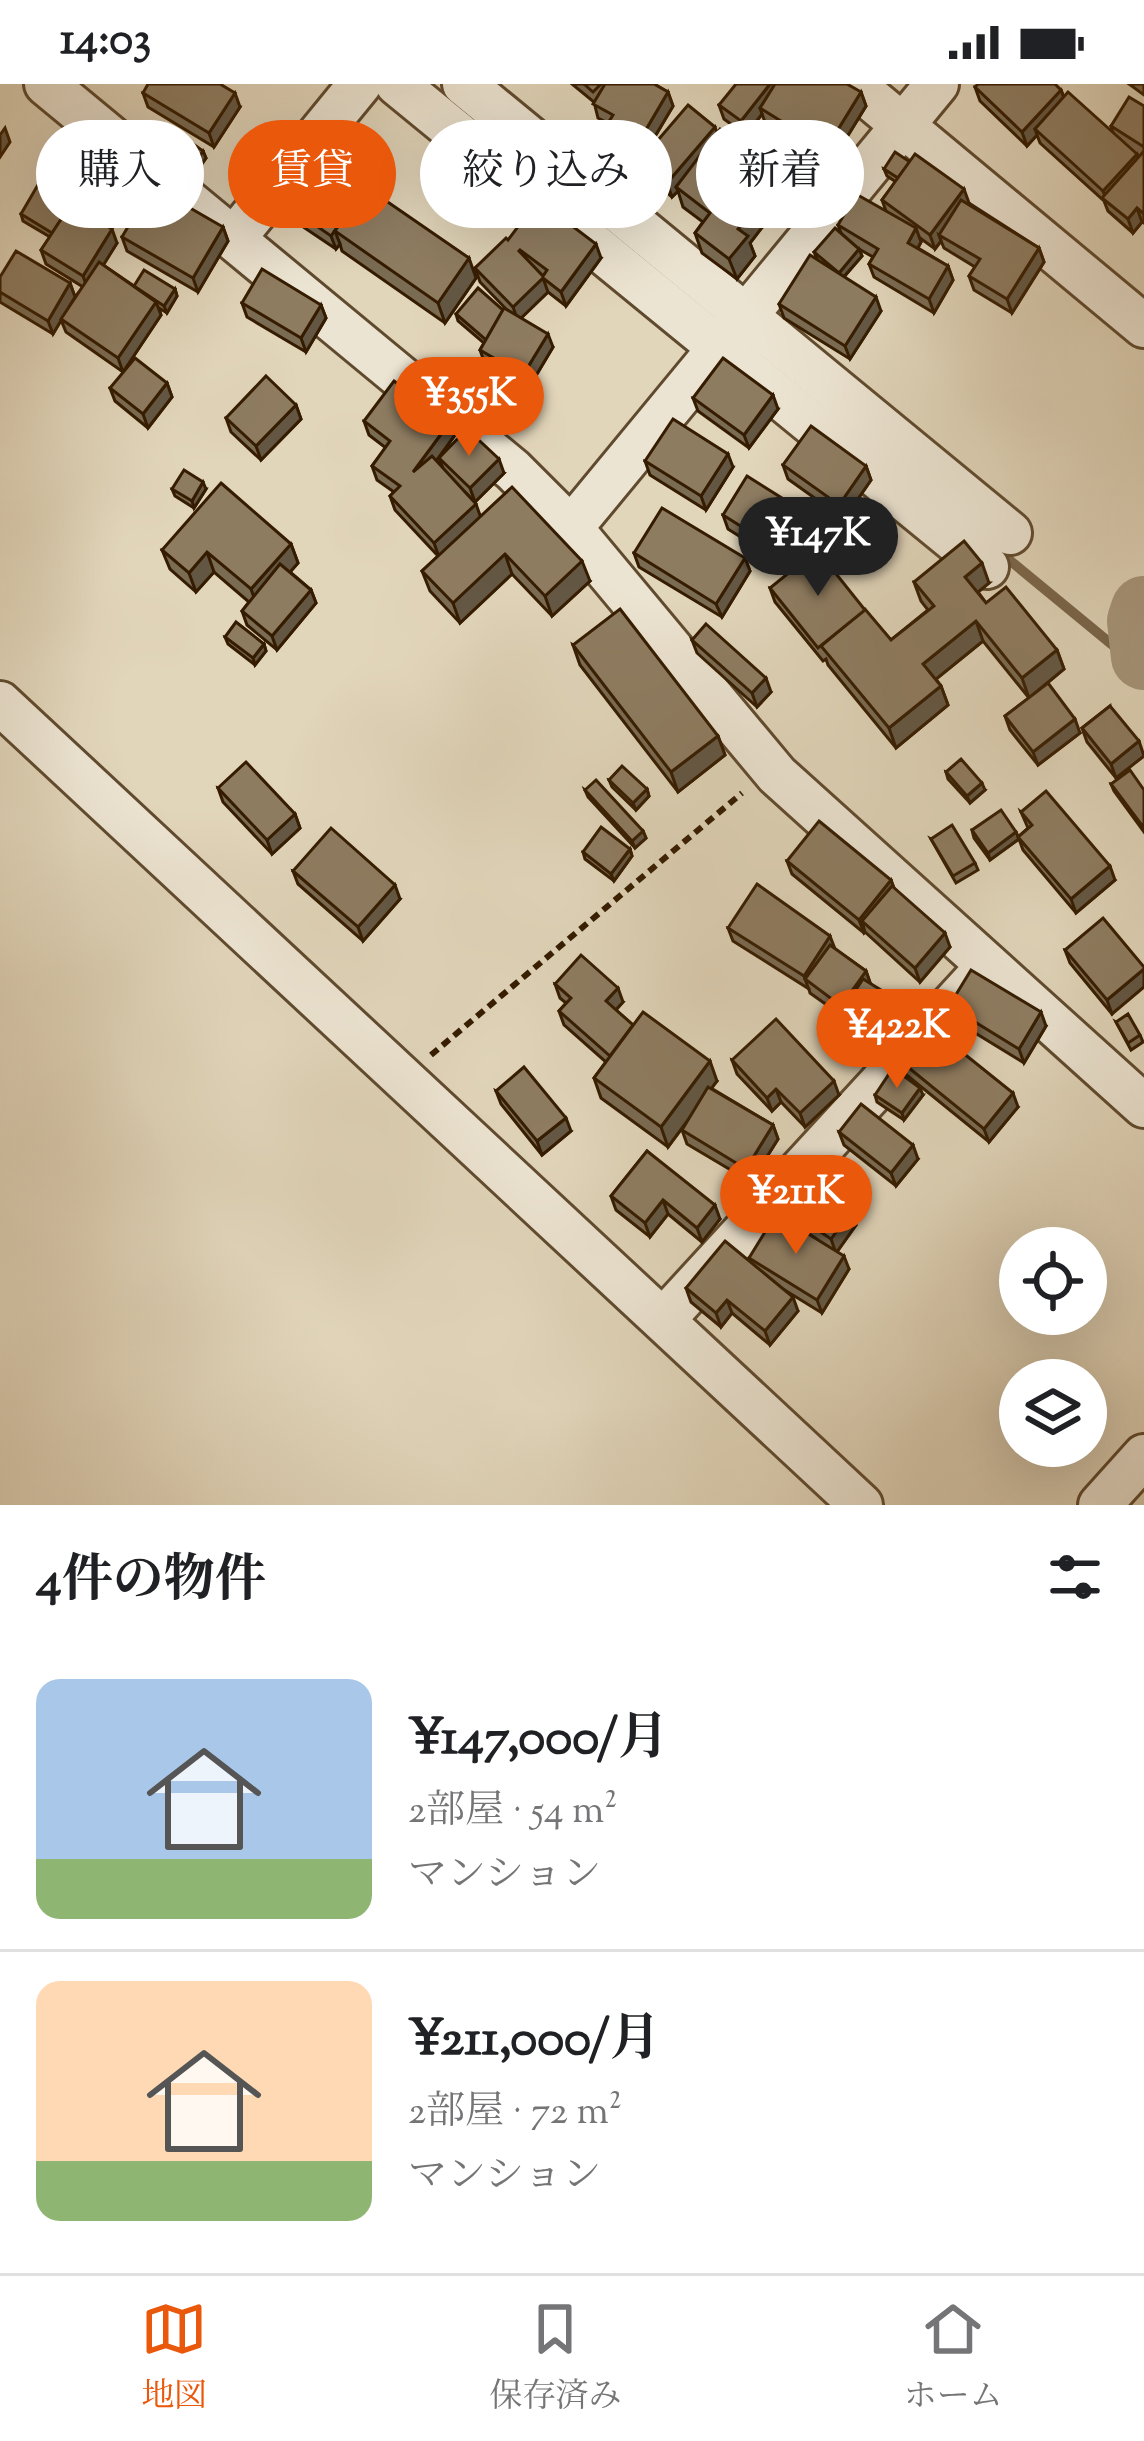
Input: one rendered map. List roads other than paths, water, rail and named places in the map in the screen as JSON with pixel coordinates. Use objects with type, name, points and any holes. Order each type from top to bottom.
[{"type":"street","points":[[46,84],[513,470],[571,529],[771,768],[1144,1106]]},
{"type":"street","points":[[234,238],[360,84]]},
{"type":"street","points":[[397,84],[733,335],[999,550]]},
{"type":"street","points":[[464,84],[733,335]]},
{"type":"street","points":[[853,84],[1144,326]]},
{"type":"street","points":[[571,529],[937,84]]},
{"type":"street","points":[[0,703],[861,1505]]},
{"type":"street","points":[[664,1319],[989,965]]},
{"type":"street","points":[[1100,1505],[1144,1456]]},
{"type":"waterway","points":[[996,549],[1144,671]]},
{"type":"waterway","points":[[1144,609],[1140,621],[1144,657]]}]
